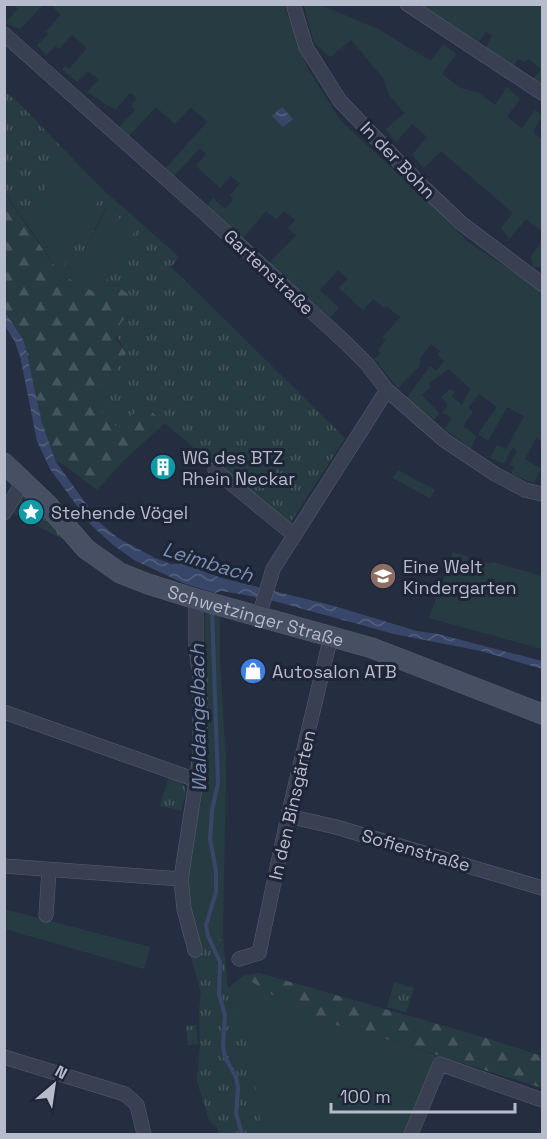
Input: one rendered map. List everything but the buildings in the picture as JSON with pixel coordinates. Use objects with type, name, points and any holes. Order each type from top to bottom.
[{"type":"street","name":"In der Bohn","points":[[293,4],[306,47],[340,101],[420,184],[461,222],[543,284]]},
{"type":"street","points":[[407,4],[543,93]]},
{"type":"street","name":"Gartenstraße","points":[[4,34],[346,343],[367,364],[387,390],[444,440],[495,474],[525,490],[543,494]]},
{"type":"street","points":[[261,608],[269,579],[294,535],[387,390]]},
{"type":"street","name":"Schwetzinger Straße","points":[[4,463],[24,480],[86,549],[99,561],[120,573],[206,602],[261,608],[543,714]]},
{"type":"street","points":[[215,470],[294,535]]},
{"type":"street","points":[[4,513],[24,480]]},
{"type":"street","points":[[195,950],[184,909],[181,879],[200,744],[206,602]]},
{"type":"street","name":"In den Binsgärten","points":[[239,959],[259,953],[288,816],[331,636]]},
{"type":"street","points":[[4,712],[196,780]]},
{"type":"street","name":"Sofienstraße","points":[[288,816],[336,827],[543,888]]},
{"type":"street","points":[[4,866],[181,879]]},
{"type":"street","points":[[46,915],[50,871]]},
{"type":"street","points":[[4,1057],[125,1094],[136,1105],[144,1134]]},
{"type":"street","points":[[411,1134],[440,1064],[543,1100]]},
{"type":"green space","points":[[420,4],[542,5],[542,85],[532,79],[541,70],[529,59],[524,62],[518,59],[513,67],[485,50],[492,35],[486,32],[479,42]]},
{"type":"green space","points":[[13,5],[43,5],[20,29],[5,23],[18,9]]},
{"type":"green space","points":[[51,5],[284,5],[308,69],[340,120],[468,242],[542,291],[542,442],[536,438],[525,459],[541,469],[534,483],[511,474],[514,467],[509,465],[517,451],[513,447],[504,464],[490,458],[497,445],[506,449],[524,416],[507,407],[488,441],[478,434],[497,407],[479,394],[468,408],[473,412],[463,426],[476,436],[471,449],[445,429],[452,418],[443,413],[448,404],[441,397],[450,389],[454,392],[452,397],[462,405],[470,389],[449,369],[429,383],[431,386],[422,395],[439,413],[434,420],[406,399],[430,366],[436,371],[444,361],[438,355],[440,351],[431,344],[420,358],[420,366],[398,388],[374,359],[381,353],[378,350],[386,340],[382,338],[400,317],[373,299],[363,310],[339,288],[348,279],[338,270],[320,290],[339,308],[330,317],[269,263],[296,235],[288,228],[295,220],[284,211],[276,219],[266,211],[242,239],[207,206],[213,198],[225,209],[233,199],[230,195],[240,184],[231,176],[220,188],[196,166],[206,154],[200,148],[173,177],[165,169],[207,122],[191,107],[175,124],[156,107],[129,136],[119,127],[135,110],[131,106],[137,98],[130,93],[115,110],[87,92],[99,80],[88,71],[77,82],[62,69],[65,66],[69,69],[87,48],[72,35],[59,49],[55,46],[46,55],[37,45],[61,15]]},
{"type":"green space","points":[[304,5],[321,5],[378,29],[431,61],[443,44],[456,54],[442,74],[461,88],[479,93],[495,105],[507,87],[520,99],[507,117],[522,128],[535,110],[542,116],[533,132],[542,139],[542,231],[526,219],[510,239],[501,228],[513,213],[441,151],[424,168],[412,155],[427,137],[412,124],[396,142],[386,129],[405,113],[389,95],[383,78],[351,40],[330,57],[314,43]]},
{"type":"green space","points":[[4,91],[19,103],[101,188],[179,257],[171,267],[345,438],[287,528],[144,405],[118,428],[93,403],[85,400],[114,373],[126,353],[116,332],[130,311],[122,303],[130,295],[107,279],[135,231],[106,207],[69,279],[60,274],[99,199],[62,161],[26,223],[5,193]]},
{"type":"green space","points":[[62,161],[99,199],[60,274],[26,223]]},
{"type":"green space","points":[[4,193],[60,274],[98,294],[107,279],[130,295],[130,311],[115,338],[126,353],[123,361],[109,377],[93,403],[118,428],[144,405],[165,423],[125,459],[97,490],[63,464],[56,462],[42,423],[24,341],[5,310]]},
{"type":"green space","points":[[107,207],[135,231],[98,294],[69,279]]},
{"type":"green space","points":[[542,241],[542,267],[533,267],[531,256]]},
{"type":"green space","points":[[398,470],[435,490],[430,498],[393,478]]},
{"type":"green space","points":[[24,492],[68,542],[13,513]]},
{"type":"green space","points":[[453,552],[542,576],[542,649],[429,618]]},
{"type":"green space","points":[[208,611],[220,614],[220,661],[226,763],[223,939],[194,947],[184,909],[196,780],[206,769],[205,614]]},
{"type":"green space","points":[[169,777],[181,783],[186,789],[181,810],[160,806]]},
{"type":"green space","points":[[4,909],[150,947],[144,969],[5,929]]},
{"type":"green space","points":[[223,939],[228,988],[251,1056],[262,1134],[219,1134],[217,1128],[209,1120],[197,1081],[201,992],[190,946]]},
{"type":"green space","points":[[259,973],[542,1056],[542,1088],[370,1034],[307,1017],[243,976]]},
{"type":"green space","points":[[243,976],[307,1017],[441,1057],[407,1134],[262,1134],[257,1102],[228,988]]},
{"type":"green space","points":[[394,982],[414,988],[406,1012],[387,1007]]},
{"type":"green space","points":[[196,1025],[198,1044],[188,1045],[186,1026]]},
{"type":"water","points":[[282,107],[293,119],[283,127],[272,116]]},
{"type":"water","points":[[4,310],[24,341],[42,423],[56,462],[100,523],[118,538],[171,564],[192,563],[207,573],[222,578],[334,606],[417,631],[438,634],[542,661],[542,669],[481,651],[394,634],[274,601],[221,591],[215,593],[183,583],[134,560],[91,525],[50,469],[37,441],[20,356],[5,326]]},
{"type":"waterway","name":"Waldangelbach","points":[[212,610],[218,783],[212,810],[210,839],[216,871],[216,892],[206,925],[208,936],[220,962],[219,994],[225,1015],[223,1046],[225,1057],[236,1077],[238,1088],[236,1113],[242,1134]]},
{"type":"place","name":"WG des BTZ Rhein Neckar","points":[[163,467]]},
{"type":"place","name":"Stehende Vögel","points":[[31,512]]},
{"type":"place","name":"Eine Welt Kindergarten","points":[[383,576]]},
{"type":"place","name":"Autosalon ATB","points":[[253,671]]},
{"type":"water label","name":"Leimbach","points":[[208,562]]}]
